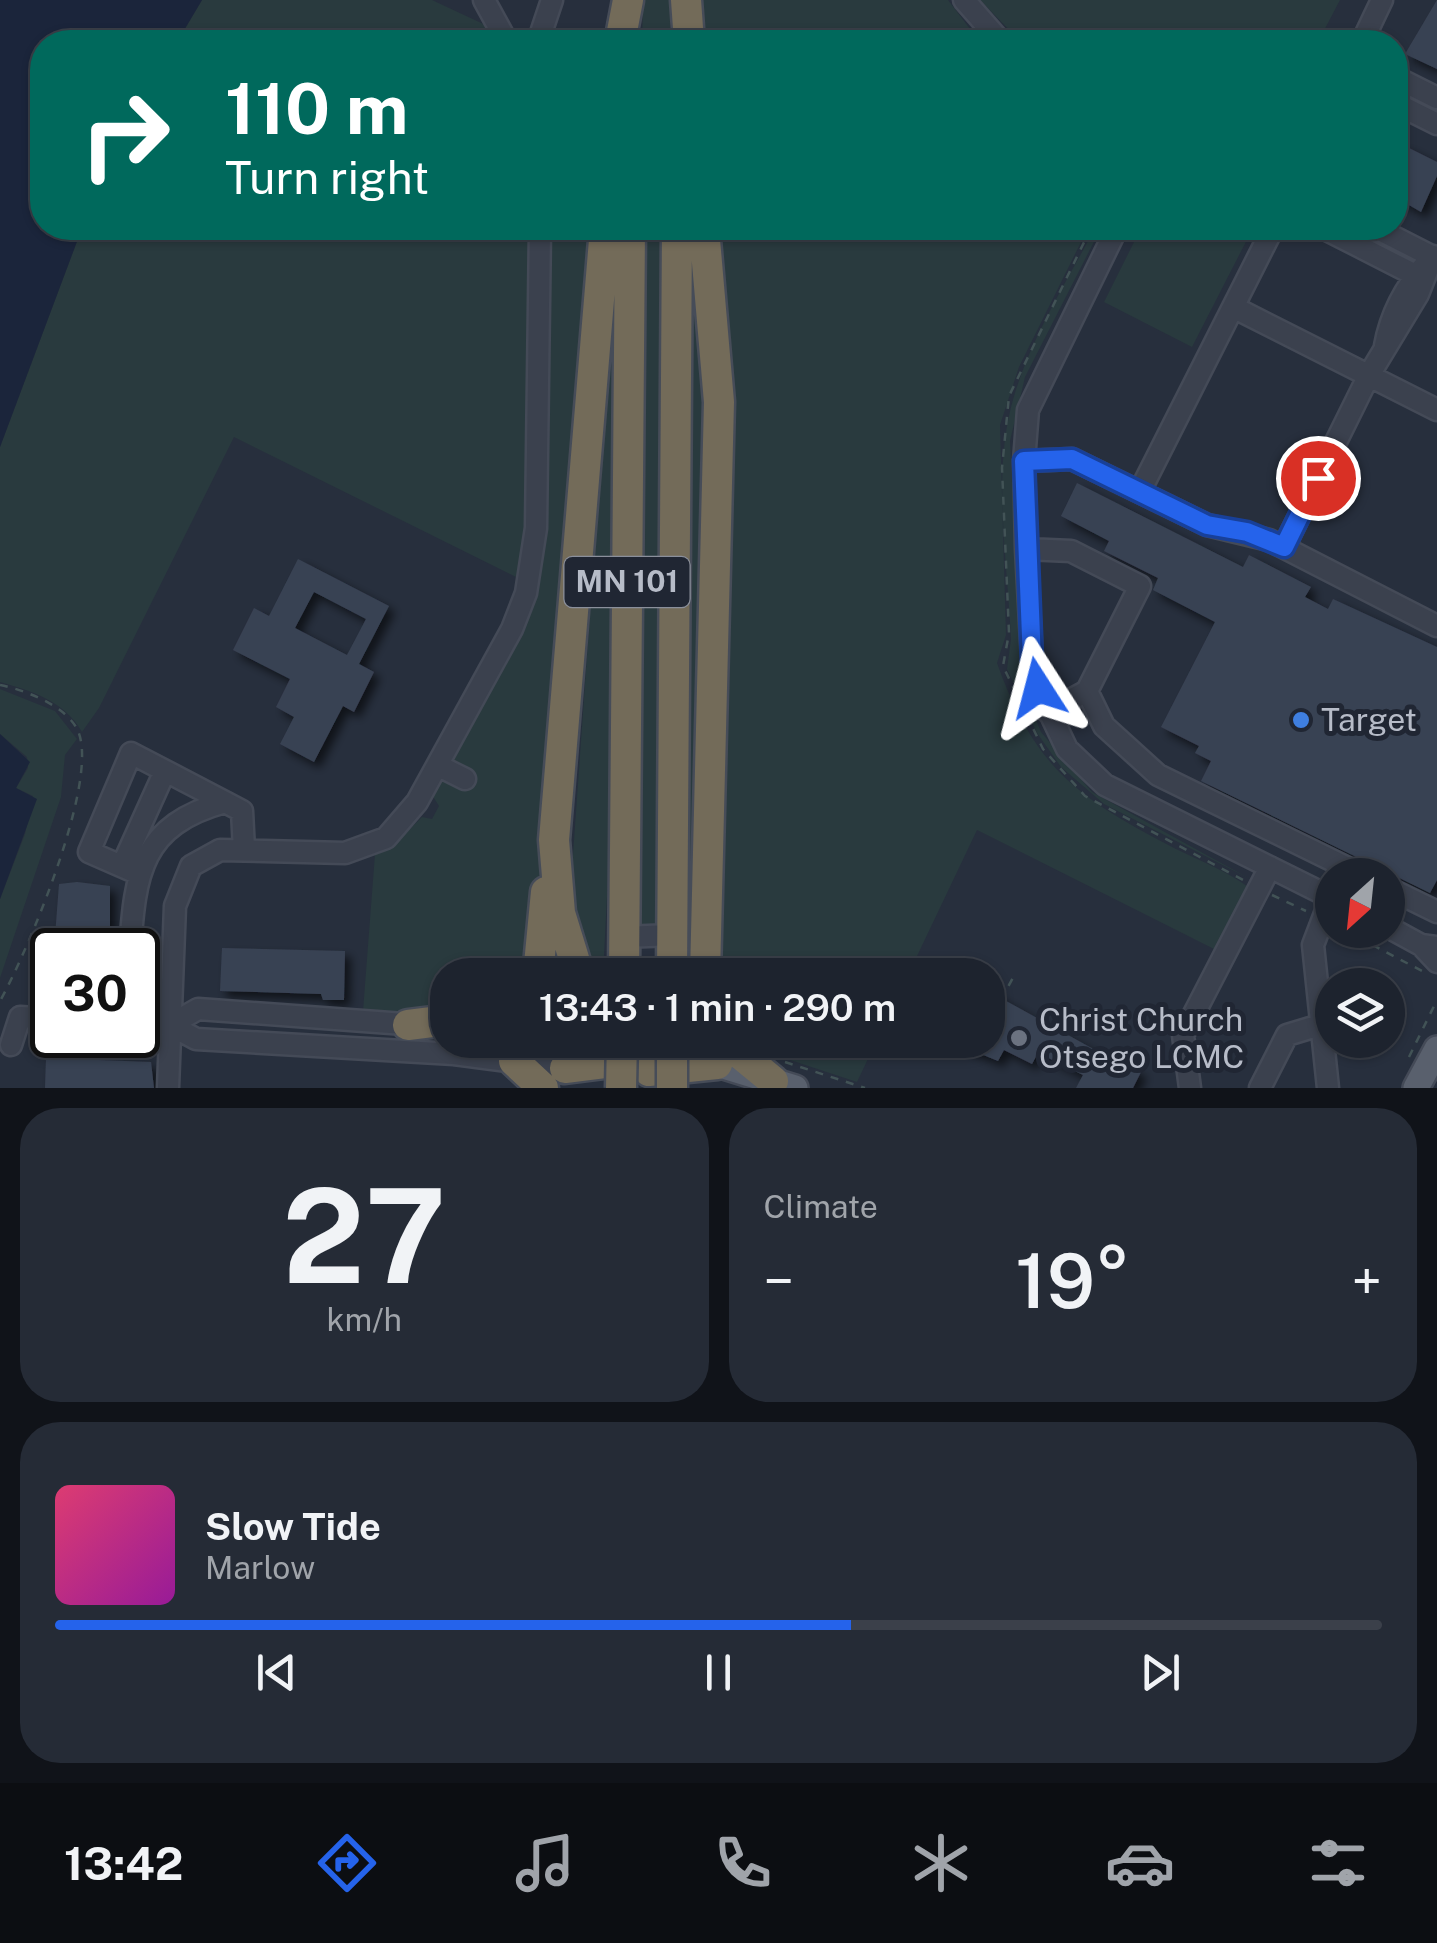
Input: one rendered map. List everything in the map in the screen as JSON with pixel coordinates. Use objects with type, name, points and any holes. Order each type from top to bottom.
[{"type":"highway","points":[[623,30],[630,0]]},
{"type":"highway","points":[[630,0],[631,30]]},
{"type":"highway","points":[[685,0],[686,30]]},
{"type":"highway","points":[[540,958],[554,840],[603,240]]},
{"type":"highway","name":"MN 101","points":[[624,958],[630,240]]},
{"type":"highway","name":"MN 101","points":[[672,958],[677,240]]},
{"type":"highway","points":[[703,958],[719,402],[705,240]]},
{"type":"highway","points":[[554,840],[560,913],[574,958]]},
{"type":"highway","points":[[408,1025],[430,1024]]},
{"type":"highway","points":[[514,1060],[560,1066],[640,1065],[683,1058]]},
{"type":"highway","points":[[735,1058],[780,1076]]},
{"type":"highway","points":[[640,1065],[689,1088]]},
{"type":"main road","points":[[1409,1079],[1437,1049]]},
{"type":"street","points":[[484,0],[500,30]]},
{"type":"street","points":[[542,30],[552,0]]},
{"type":"street","points":[[964,0],[990,30]]},
{"type":"street","points":[[1368,30],[1382,0]]},
{"type":"street","points":[[1408,84],[1437,98]]},
{"type":"street","points":[[1408,110],[1437,124]]},
{"type":"street","points":[[168,1088],[179,887],[199,858],[220,850],[345,853],[373,845],[407,818],[512,629],[533,559],[538,490],[540,240]]},
{"type":"street","points":[[1111,240],[1028,410],[1024,461],[1032,661],[1048,712],[1067,749],[1105,785],[1315,888]]},
{"type":"street","points":[[1140,491],[1267,240]]},
{"type":"street","points":[[1346,240],[1426,280]]},
{"type":"street","points":[[1284,547],[1385,346],[1389,325],[1426,280],[1436,254],[1404,240]]},
{"type":"street","points":[[1233,307],[1437,410]]},
{"type":"street","points":[[1024,461],[1072,459],[1207,525],[1247,532],[1284,547],[1437,626]]},
{"type":"street","points":[[1026,549],[1071,552],[1140,586],[1087,691],[1048,712]]},
{"type":"street","points":[[1087,691],[1104,726],[1158,775],[1322,858]]},
{"type":"street","points":[[130,870],[88,852],[131,753],[242,812],[244,850]]},
{"type":"street","points":[[438,766],[465,778]]},
{"type":"street","points":[[130,928],[130,870],[165,771]]},
{"type":"street","points":[[130,870],[175,823],[225,802]]},
{"type":"street","points":[[1190,1088],[1184,1035],[1270,866]]},
{"type":"street","points":[[1405,896],[1437,912]]},
{"type":"street","points":[[624,938],[672,934]]},
{"type":"street","points":[[1405,935],[1429,946],[1429,966]]},
{"type":"street","points":[[1315,937],[1315,974]]},
{"type":"street","points":[[170,1025],[198,1010],[408,1025]]},
{"type":"street","points":[[11,1045],[20,1017],[30,1018]]},
{"type":"street","points":[[160,1024],[170,1025],[196,1039],[514,1060]]},
{"type":"street","points":[[1260,1088],[1287,1036],[1315,1027]]},
{"type":"street","points":[[1324,1058],[1328,1088]]},
{"type":"path","points":[[1086,240],[1010,396],[1002,468],[1009,632],[1003,666],[1043,749],[1085,796],[1253,886]]},
{"type":"path","points":[[0,685],[64,714],[78,728],[82,748],[60,860],[45,890],[28,950],[0,1001]]},
{"type":"path","points":[[1267,892],[1313,914]]},
{"type":"path","points":[[1386,948],[1429,966]]},
{"type":"path","points":[[1005,994],[1016,972]]},
{"type":"path","points":[[1409,1079],[1437,1000]]},
{"type":"path","points":[[780,1076],[865,1088]]},
{"type":"shaded area","points":[[202,0],[432,0],[494,30],[184,30]]},
{"type":"shaded area","points":[[643,0],[670,0],[670,30],[642,30]]},
{"type":"shaded area","points":[[702,0],[948,0],[971,30],[701,30]]},
{"type":"shaded area","points":[[980,0],[1340,0],[1324,30],[1009,30]]},
{"type":"shaded area","points":[[78,240],[532,240],[530,494],[520,579],[234,437],[99,708],[82,732],[57,705],[0,682],[0,447]]},
{"type":"shaded area","points":[[550,240],[595,240],[557,612],[543,875],[534,958],[430,958],[430,1011],[363,1011],[375,854],[397,842],[422,817],[432,819],[439,806],[432,795],[511,656],[526,619],[543,549]]},
{"type":"shaded area","points":[[640,240],[667,240],[661,924],[657,929],[637,929]]},
{"type":"shaded area","points":[[710,240],[1082,240],[1019,367],[1000,425],[1006,635],[997,663],[1028,730],[1065,777],[1113,814],[1251,889],[1218,951],[977,830],[916,958],[719,958]]},
{"type":"shaded area","points":[[1088,240],[1095,240],[1025,377],[1010,441],[1022,685],[1041,732],[1092,792],[1252,880],[1104,804],[1061,767],[1037,733],[1007,669],[1011,639],[1002,498],[1005,442],[1015,391]]},
{"type":"shaded area","points":[[1135,240],[1247,240],[1192,347],[1104,302]]},
{"type":"shaded area","points":[[693,242],[708,330],[697,958],[686,958]]},
{"type":"shaded area","points":[[614,272],[604,958],[585,958],[571,883]]},
{"type":"shaded area","points":[[0,689],[55,711],[77,739],[65,755],[61,797],[0,978],[0,899],[25,834],[33,796],[16,788],[28,768],[27,757],[0,734]]},
{"type":"shaded area","points":[[784,1058],[868,1058],[857,1082]]},
{"type":"water","points":[[0,0],[202,0],[184,30],[30,30],[30,240],[78,240],[0,447]]},
{"type":"water","points":[[0,734],[30,762],[16,788],[37,799],[0,899]]},
{"type":"building","points":[[1437,0],[1437,69],[1408,55]]},
{"type":"building","points":[[1408,148],[1437,162],[1437,176],[1421,212],[1408,204]]},
{"type":"building","name":"Target","points":[[1077,483],[1243,567],[1249,555],[1311,587],[1305,597],[1328,609],[1333,599],[1437,647],[1437,880],[1430,893],[1405,881],[1405,858],[1358,858],[1201,781],[1211,761],[1195,753],[1199,746],[1161,727],[1215,622],[1153,590],[1158,578],[1104,551],[1109,541],[1061,516]]},
{"type":"building","points":[[298,559],[389,606],[359,664],[374,672],[354,712],[343,706],[314,762],[280,744],[294,717],[276,707],[290,679],[233,650],[254,608],[269,616]],"holes":[[[314,592],[366,619],[347,655],[295,628]]]},
{"type":"building","points":[[59,884],[110,886],[110,928],[56,928]]},
{"type":"building","points":[[222,948],[345,951],[344,1000],[323,1000],[321,994],[220,991]]},
{"type":"building","name":"Christ Church Otsego LCMC","points":[[1005,1000],[1106,1056],[1109,1051],[1141,1072],[1133,1088],[1076,1088],[1083,1075],[1038,1053],[1032,1064],[1005,1050]]},
{"type":"building","points":[[46,1058],[151,1062],[154,1088],[45,1088]]},
{"type":"place","name":"Target","points":[[1301,720]]},
{"type":"place","name":"Christ Church Otsego LCMC","points":[[1019,1038]]},
{"type":"route","points":[[1038,688],[1032,661],[1024,461],[1072,459],[1207,525],[1247,532],[1284,547],[1318,478]]}]
